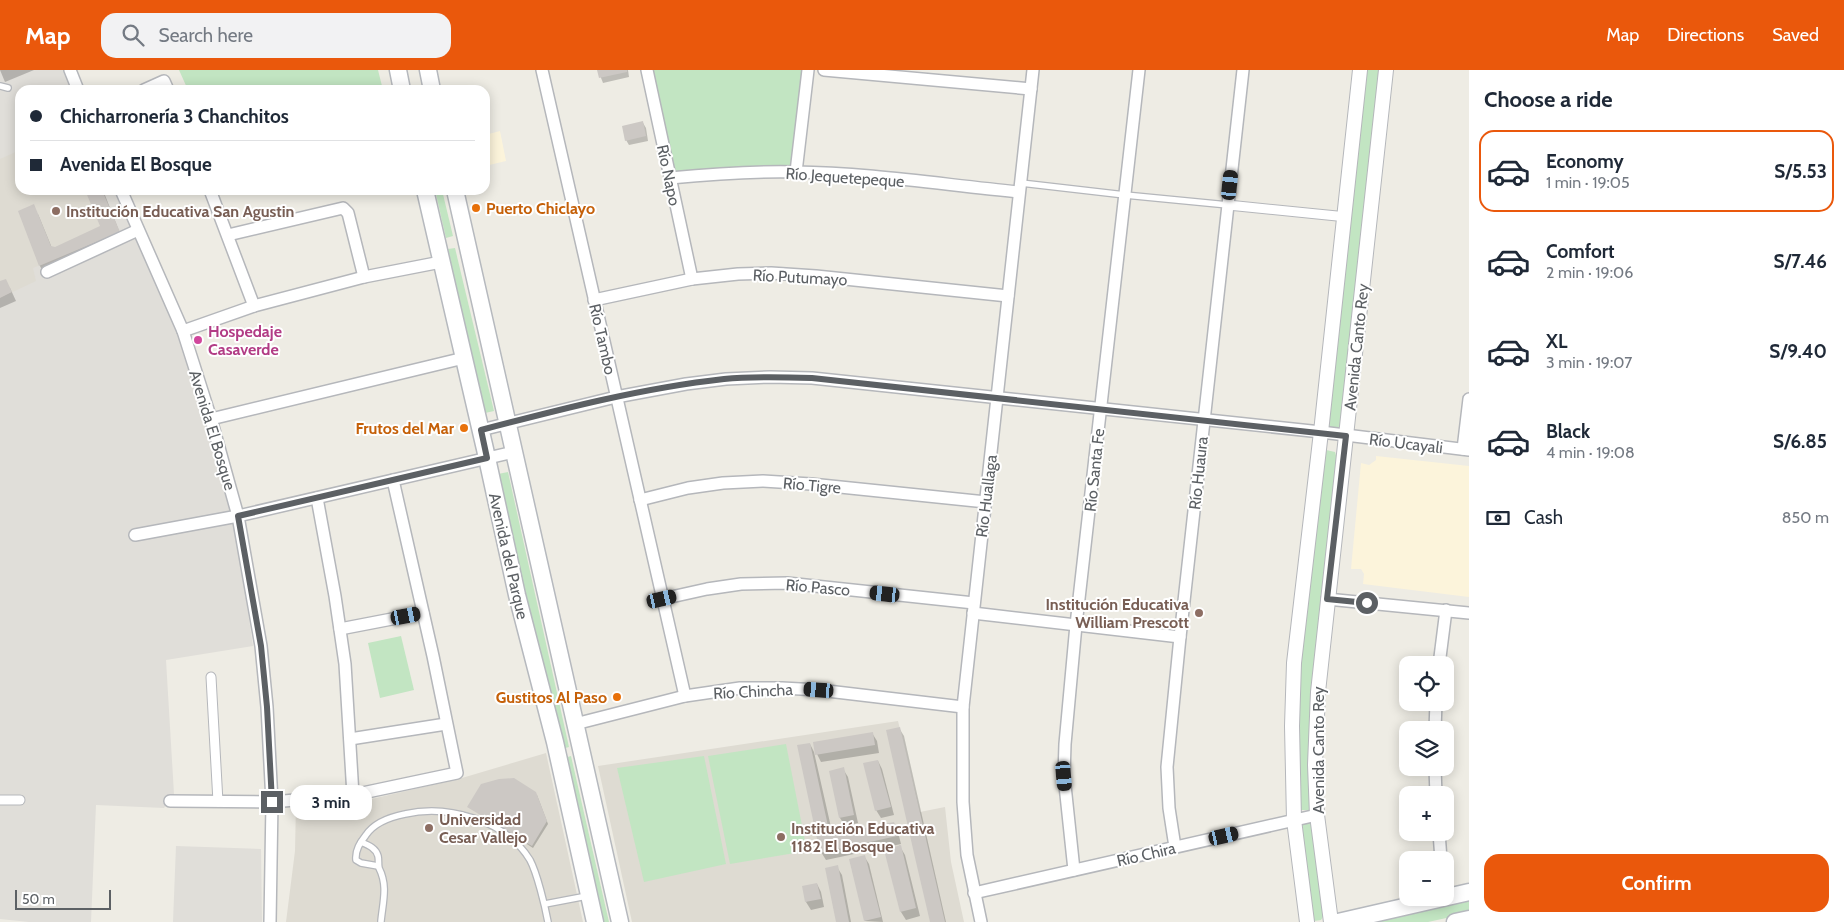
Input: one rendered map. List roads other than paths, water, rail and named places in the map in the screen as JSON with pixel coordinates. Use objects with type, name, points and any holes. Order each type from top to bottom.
[{"type":"main road","points":[[398,70],[401,85]]},
{"type":"main road","points":[[428,70],[431,85]]},
{"type":"main road","name":"Avenida del Parque","points":[[426,195],[517,595],[556,742],[594,922]]},
{"type":"main road","name":"Avenida del Parque","points":[[456,195],[620,922]]},
{"type":"main road","points":[[1454,896],[1469,892]]},
{"type":"main road","points":[[1338,922],[1410,906]]},
{"type":"main road","points":[[1456,922],[1469,919]]},
{"type":"street","points":[[70,70],[76,85]]},
{"type":"street","name":"Río Tambo","points":[[542,70],[685,696]]},
{"type":"street","name":"Río Napo","points":[[647,70],[692,279]]},
{"type":"street","points":[[796,172],[808,70]]},
{"type":"street","points":[[824,70],[1031,89]]},
{"type":"street","name":"Río Huallaga","points":[[981,922],[967,855],[963,802],[963,707],[1033,70]]},
{"type":"street","name":"Río Santa Fe","points":[[1074,870],[1064,776],[1065,744],[1076,625],[1139,70]]},
{"type":"street","name":"Río Huaura","points":[[1175,847],[1169,808],[1168,767],[1180,637],[1243,70]]},
{"type":"street","name":"Avenida Canto Rey","points":[[1307,922],[1294,820],[1292,726],[1294,663],[1360,70]]},
{"type":"street","name":"Avenida Canto Rey","points":[[1331,922],[1317,815],[1315,765],[1317,702],[1386,70]]},
{"type":"street","points":[[155,85],[164,81],[166,85]]},
{"type":"street","name":"Río Jequetepeque","points":[[670,178],[730,172],[796,172],[1020,188]]},
{"type":"street","name":"Avenida El Bosque","points":[[123,195],[183,332],[211,419],[238,516],[261,646],[267,707],[272,802],[270,922]]},
{"type":"street","points":[[212,195],[254,306]]},
{"type":"street","name":"Río Jequetepeque","points":[[1228,205],[1337,216]]},
{"type":"street","points":[[228,235],[343,208],[348,213],[364,276]]},
{"type":"street","points":[[48,272],[138,230]]},
{"type":"street","points":[[183,332],[254,306],[364,276],[441,262]]},
{"type":"street","name":"Río Putumayo","points":[[594,300],[692,279],[738,274],[771,273],[1008,296]]},
{"type":"street","points":[[211,419],[464,358]]},
{"type":"street","name":"Río Ucayali","points":[[481,430],[616,397],[694,383],[770,377],[812,378],[997,397],[1321,432],[1466,450]]},
{"type":"street","points":[[1466,450],[1469,399]]},
{"type":"street","points":[[135,535],[238,516],[514,452]]},
{"type":"street","points":[[170,801],[272,802],[353,795],[457,773],[393,480]]},
{"type":"street","name":"Río Tigre","points":[[640,500],[688,488],[723,483],[762,481],[811,484],[986,502]]},
{"type":"street","points":[[317,498],[336,596],[345,664],[353,795]]},
{"type":"street","name":"Río Pasco","points":[[662,599],[707,588],[741,584],[787,583],[973,608],[1076,625],[1180,637]]},
{"type":"street","points":[[1327,599],[1469,612]]},
{"type":"street","points":[[1440,656],[1446,610]]},
{"type":"street","points":[[340,629],[423,613]]},
{"type":"street","points":[[211,677],[218,802]]},
{"type":"street","name":"Río Chincha","points":[[575,724],[685,696],[740,688],[782,688],[963,707]]},
{"type":"street","points":[[350,739],[446,724]]},
{"type":"street","points":[[0,800],[20,800]]},
{"type":"street","name":"Río Chira","points":[[974,893],[1317,815]]},
{"type":"lane","points":[[0,86],[8,88]]},
{"type":"lane","name":"Río Jequetepeque","points":[[1020,188],[1125,195],[1228,205]]},
{"type":"lane","points":[[378,866],[356,860],[356,854],[368,832],[394,816],[418,811],[450,811],[475,818],[498,830],[519,846],[530,861],[545,904],[548,922]]},
{"type":"lane","points":[[361,842],[376,851],[379,858],[378,866],[385,880],[381,921]]},
{"type":"lane","points":[[545,904],[589,896]]},
{"type":"place","name":"Puerto Chiclayo","points":[[476,208]]},
{"type":"place","name":"Institución Educativa San Agustin","points":[[56,211]]},
{"type":"place","name":"Hospedaje Casaverde","points":[[198,340]]},
{"type":"place","name":"Frutos del Mar","points":[[464,428]]},
{"type":"place","name":"Institución Educativa William Prescott","points":[[1199,613]]},
{"type":"place","name":"Gustitos Al Paso","points":[[617,697]]},
{"type":"place","name":"Universidad Cesar Vallejo","points":[[429,828]]},
{"type":"place","name":"Institución Educativa 1182 El Bosque","points":[[781,837]]}]
